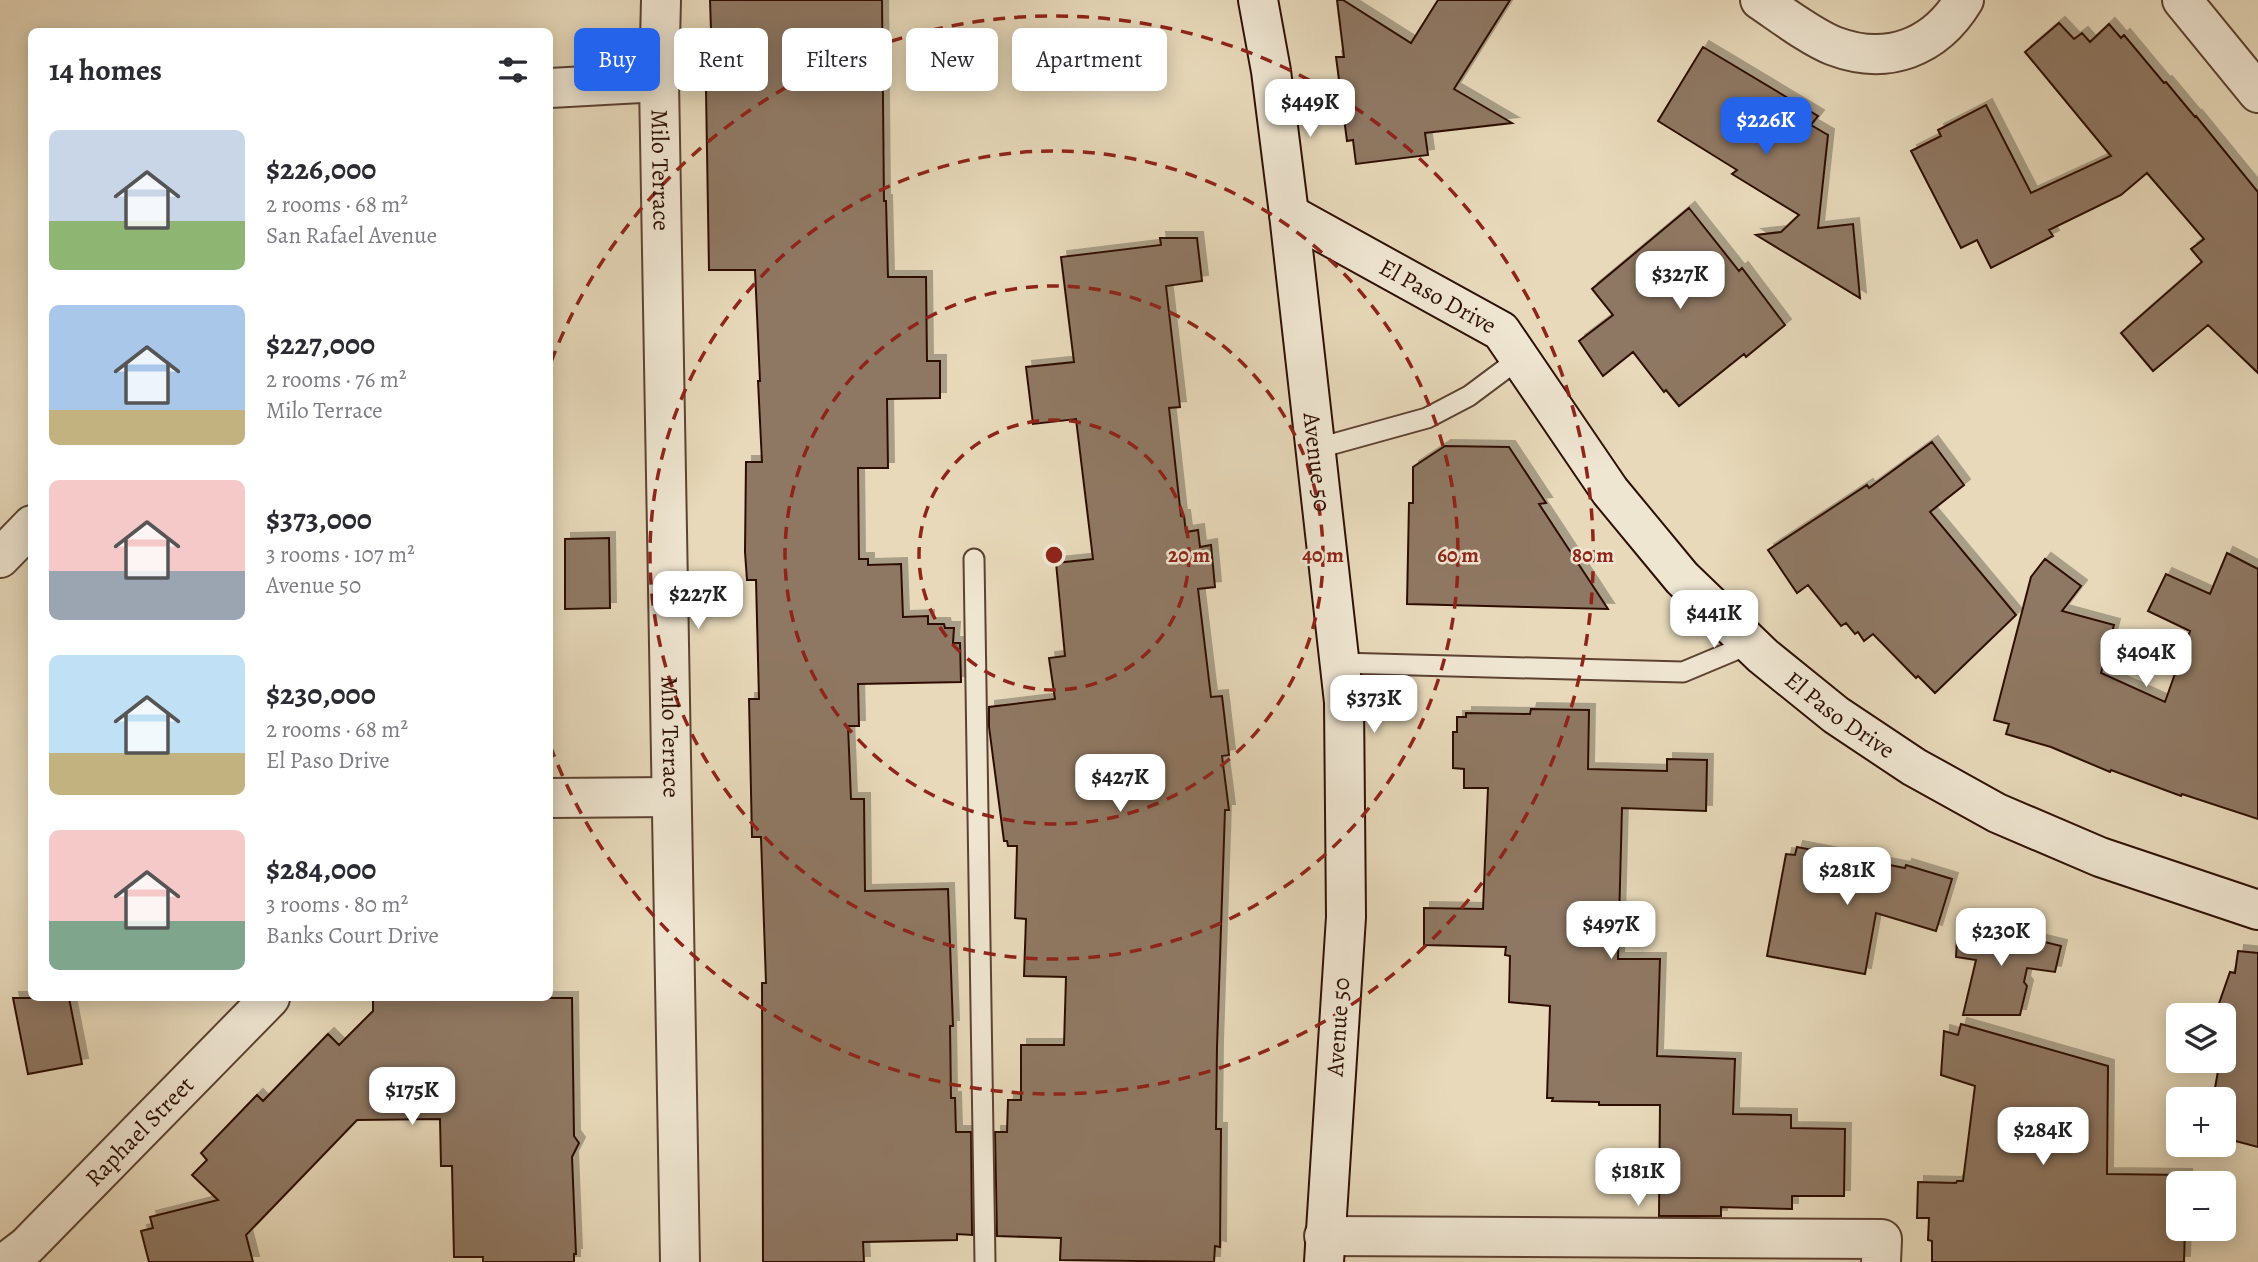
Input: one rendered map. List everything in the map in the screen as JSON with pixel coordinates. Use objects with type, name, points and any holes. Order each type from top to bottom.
[{"type":"street","name":"Milo Terrace","points":[[660,41],[661,0]]},
{"type":"street","name":"Avenue 50","points":[[1258,0],[1271,71],[1289,214],[1344,702],[1346,918],[1324,1249]]},
{"type":"street","points":[[1760,0],[1831,45],[1860,54],[1896,53],[1927,40],[1952,20],[1964,0]]},
{"type":"street","points":[[2182,0],[2258,93]]},
{"type":"street","points":[[553,88],[574,87]]},
{"type":"street","name":"Milo Terrace","points":[[659,91],[680,1262]]},
{"type":"street","name":"El Paso Drive","points":[[1289,214],[1501,331],[1609,491],[1682,578],[1750,643],[1836,715],[1914,767],[1997,813],[2100,857],[2258,910]]},
{"type":"street","points":[[0,558],[28,528]]},
{"type":"street","points":[[553,799],[671,797]]},
{"type":"street","name":"Raphael Street","points":[[24,1257],[267,1001]]},
{"type":"street","points":[[1324,1249],[1882,1239],[1881,1262]]},
{"type":"lane","points":[[1315,449],[1427,418],[1469,396],[1520,358]]},
{"type":"lane","points":[[974,559],[985,1262]]},
{"type":"lane","points":[[1339,663],[1684,672],[1750,643]]},
{"type":"building","points":[[710,0],[882,0],[882,28],[782,28],[782,91],[883,91],[888,277],[926,277],[927,361],[940,361],[940,398],[887,399],[888,468],[858,468],[859,559],[868,559],[868,565],[901,564],[903,617],[928,616],[928,624],[944,624],[945,628],[954,628],[953,643],[960,643],[961,682],[858,684],[859,726],[848,726],[851,799],[864,799],[865,891],[948,889],[953,1026],[950,1026],[951,1098],[955,1098],[956,1132],[971,1132],[972,1235],[957,1234],[957,1240],[863,1242],[864,1262],[763,1262],[762,983],[766,983],[761,837],[752,837],[749,699],[759,699],[756,580],[747,580],[745,552],[746,462],[762,462],[755,270],[709,270],[706,91],[768,91],[768,28],[711,28]]},
{"type":"building","points":[[1337,0],[1343,0],[1411,43],[1438,0],[1510,0],[1454,89],[1512,123],[1425,133],[1428,155],[1356,164],[1353,140],[1347,141],[1336,57],[1344,57]]},
{"type":"building","points":[[2059,23],[2074,39],[2082,33],[2090,42],[2109,24],[2121,38],[2124,35],[2196,116],[2258,192],[2258,373],[2208,325],[2153,371],[2121,333],[2202,262],[2191,249],[2204,239],[2147,173],[2121,195],[2049,230],[2053,236],[1991,268],[1977,240],[1961,248],[1911,151],[1941,136],[1938,130],[1986,105],[2031,193],[2111,156],[2025,52]]},
{"type":"building","points":[[1703,47],[1818,116],[1811,125],[1828,135],[1818,228],[1853,224],[1860,298],[1756,235],[1781,232],[1799,215],[1732,174],[1737,170],[1658,121]]},
{"type":"building","points":[[1689,208],[1739,271],[1742,268],[1785,325],[1679,406],[1666,390],[1664,392],[1633,352],[1603,376],[1579,341],[1613,315],[1592,289]]},
{"type":"building","points":[[1160,238],[1197,238],[1202,281],[1166,286],[1180,407],[1169,408],[1181,516],[1184,516],[1186,532],[1198,530],[1200,547],[1211,545],[1215,587],[1198,589],[1211,697],[1222,696],[1229,755],[1222,756],[1229,810],[1225,810],[1217,1047],[1216,1129],[1221,1129],[1220,1247],[1215,1246],[1214,1262],[1060,1260],[1061,1238],[997,1236],[995,1132],[1007,1132],[1008,1100],[1021,1100],[1021,1045],[1064,1045],[1066,977],[1024,976],[1026,919],[1015,918],[1017,846],[1008,846],[1007,841],[1004,841],[989,727],[989,707],[1055,699],[1049,658],[1065,656],[1056,563],[1093,559],[1076,419],[1033,424],[1026,367],[1074,362],[1061,257],[1161,245]]},
{"type":"building","points":[[1932,442],[1964,485],[1930,512],[2016,615],[1935,693],[1918,676],[1916,678],[1873,634],[1864,641],[1858,632],[1855,634],[1846,623],[1841,626],[1808,585],[1797,593],[1768,550],[1867,485],[1869,488]]},
{"type":"building","points":[[1445,446],[1509,447],[1546,503],[1539,504],[1608,609],[1407,604],[1409,503],[1413,503],[1413,467]]},
{"type":"building","points":[[609,538],[610,608],[565,609],[565,539]]},
{"type":"building","points":[[2227,553],[2258,569],[2258,819],[2182,794],[2181,796],[2111,770],[2110,772],[2051,747],[2006,734],[2009,724],[1994,720],[2031,577],[2045,559],[2081,586],[2062,611],[2114,625],[2101,673],[2165,702],[2190,631],[2148,611],[2166,574],[2210,594]]},
{"type":"building","points":[[1531,709],[1589,710],[1588,769],[1667,771],[1667,759],[1707,760],[1706,811],[1622,808],[1618,959],[1660,959],[1657,1056],[1735,1059],[1733,1114],[1791,1115],[1791,1128],[1845,1129],[1844,1196],[1792,1196],[1792,1209],[1721,1207],[1721,1216],[1659,1216],[1660,1105],[1599,1105],[1599,1102],[1552,1101],[1553,1098],[1547,1098],[1550,1006],[1509,1002],[1510,956],[1505,955],[1506,947],[1424,945],[1424,908],[1483,909],[1488,788],[1464,788],[1464,769],[1453,768],[1453,732],[1457,732],[1457,717],[1466,717],[1466,713],[1530,714]]},
{"type":"building","points":[[1797,847],[1905,868],[1906,865],[1952,879],[1936,931],[1876,913],[1865,974],[1767,956],[1786,854],[1795,855]]},
{"type":"building","points":[[1958,921],[2061,946],[2055,972],[2027,968],[2024,982],[2027,986],[2020,1015],[1963,1015],[1976,960],[1956,957]]},
{"type":"building","points":[[2238,951],[2258,953],[2258,1147],[2236,1141],[2236,1087],[2215,1087],[2218,1073],[2236,1073],[2236,1003],[2219,1003],[2230,972],[2235,973]]},
{"type":"building","points":[[13,998],[28,998],[28,1001],[70,1001],[82,1064],[28,1074]]},
{"type":"building","points":[[553,998],[572,998],[574,1136],[579,1143],[572,1157],[576,1254],[574,1262],[483,1262],[483,1257],[454,1257],[452,1166],[441,1166],[440,1119],[357,1120],[246,1235],[253,1262],[149,1262],[141,1231],[153,1228],[150,1217],[218,1200],[192,1175],[207,1160],[201,1153],[257,1095],[263,1101],[328,1034],[339,1045],[373,1011],[373,1001],[553,1001]]},
{"type":"building","points":[[1961,1024],[2108,1066],[2107,1174],[2166,1175],[2166,1241],[2185,1241],[2184,1262],[1932,1262],[1932,1241],[1928,1240],[1929,1218],[1917,1218],[1918,1182],[1963,1181],[1975,1086],[1941,1075],[1944,1031],[1958,1035]]}]
